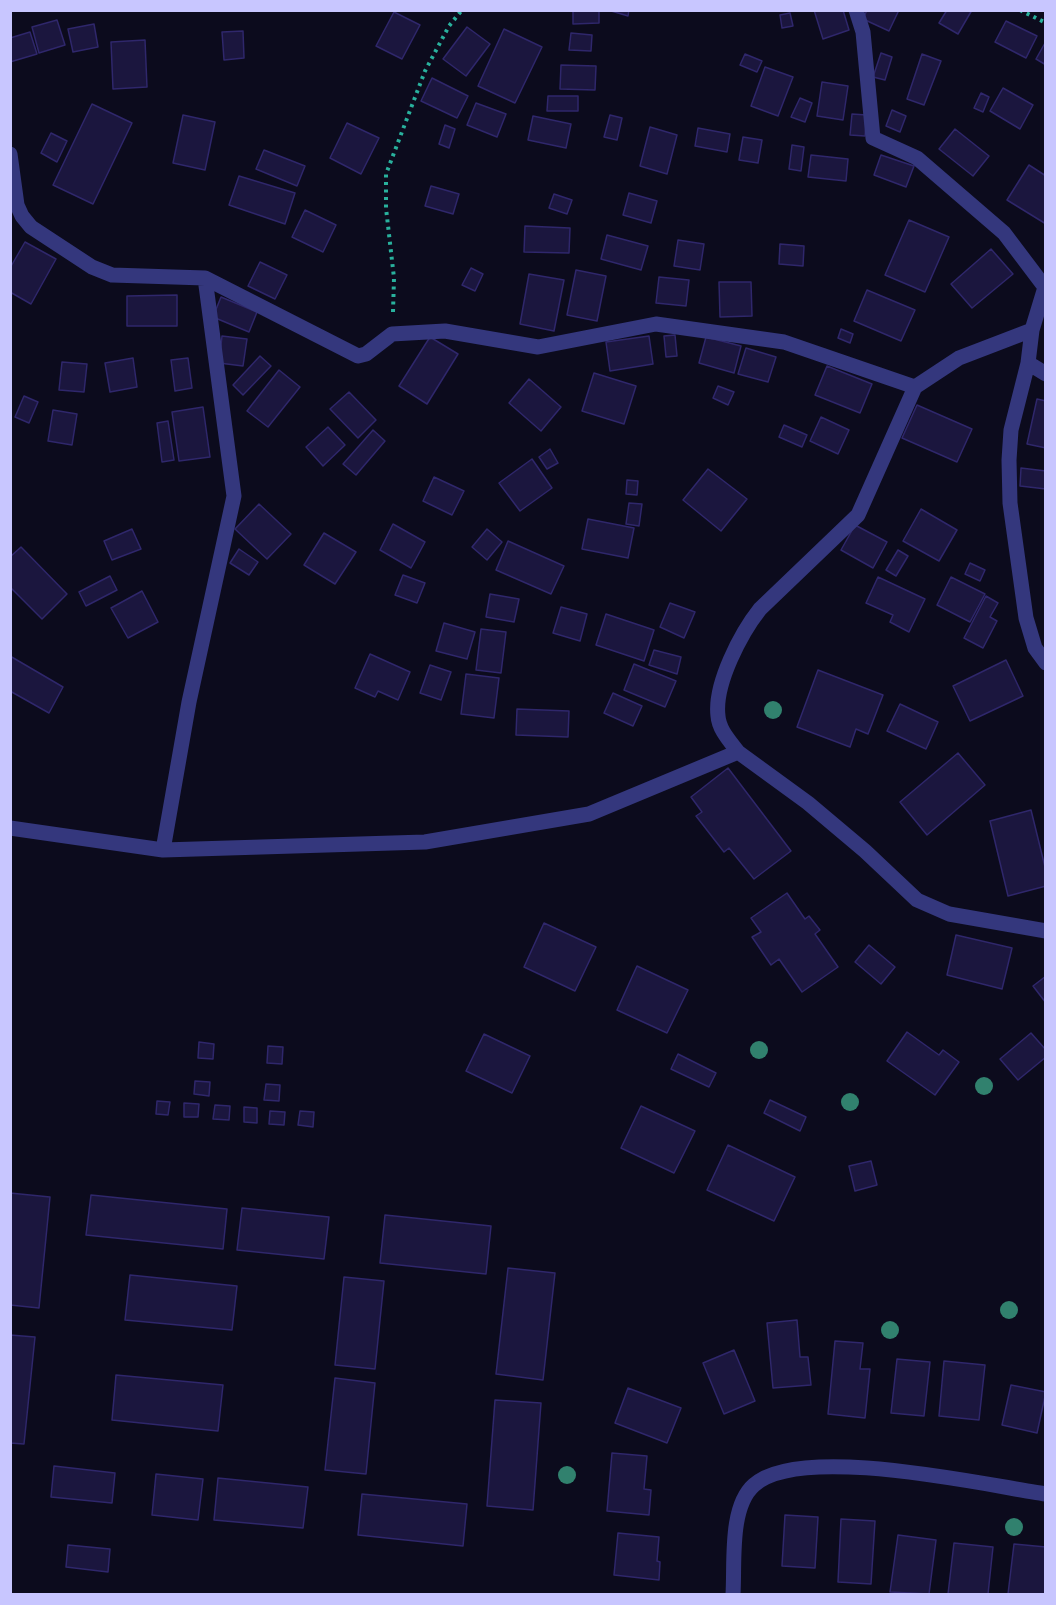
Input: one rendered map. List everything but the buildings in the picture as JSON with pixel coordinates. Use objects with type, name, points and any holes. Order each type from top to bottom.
[{"type":"street","points":[[856,10],[863,32],[873,138],[917,158],[1004,232],[1045,285],[1032,330],[1028,363],[1011,430],[1010,503],[1026,618],[1035,648],[1046,663]]},
{"type":"street","points":[[10,154],[17,205],[22,216],[31,227],[92,267],[112,275],[205,278],[351,354],[366,354],[392,334],[445,331],[538,347],[656,324],[784,342],[915,387]]},
{"type":"street","points":[[163,850],[189,702],[234,496],[205,278]]},
{"type":"street","points":[[1032,330],[959,358],[915,387],[858,515],[760,609],[747,625],[731,660],[718,699],[717,716],[722,730],[738,752],[816,810],[865,851],[917,900],[949,914],[1046,930]]},
{"type":"street","points":[[1028,363],[1046,374]]},
{"type":"street","points":[[10,828],[163,850],[425,842],[589,814],[738,752]]},
{"type":"street","points":[[733,1594],[737,1514],[753,1485],[782,1470],[854,1466],[1046,1494]]},
{"type":"path","points":[[392,334],[394,278],[386,208],[386,174],[425,71],[449,26],[462,10]]},
{"type":"path","points":[[1020,10],[1046,23]]}]
